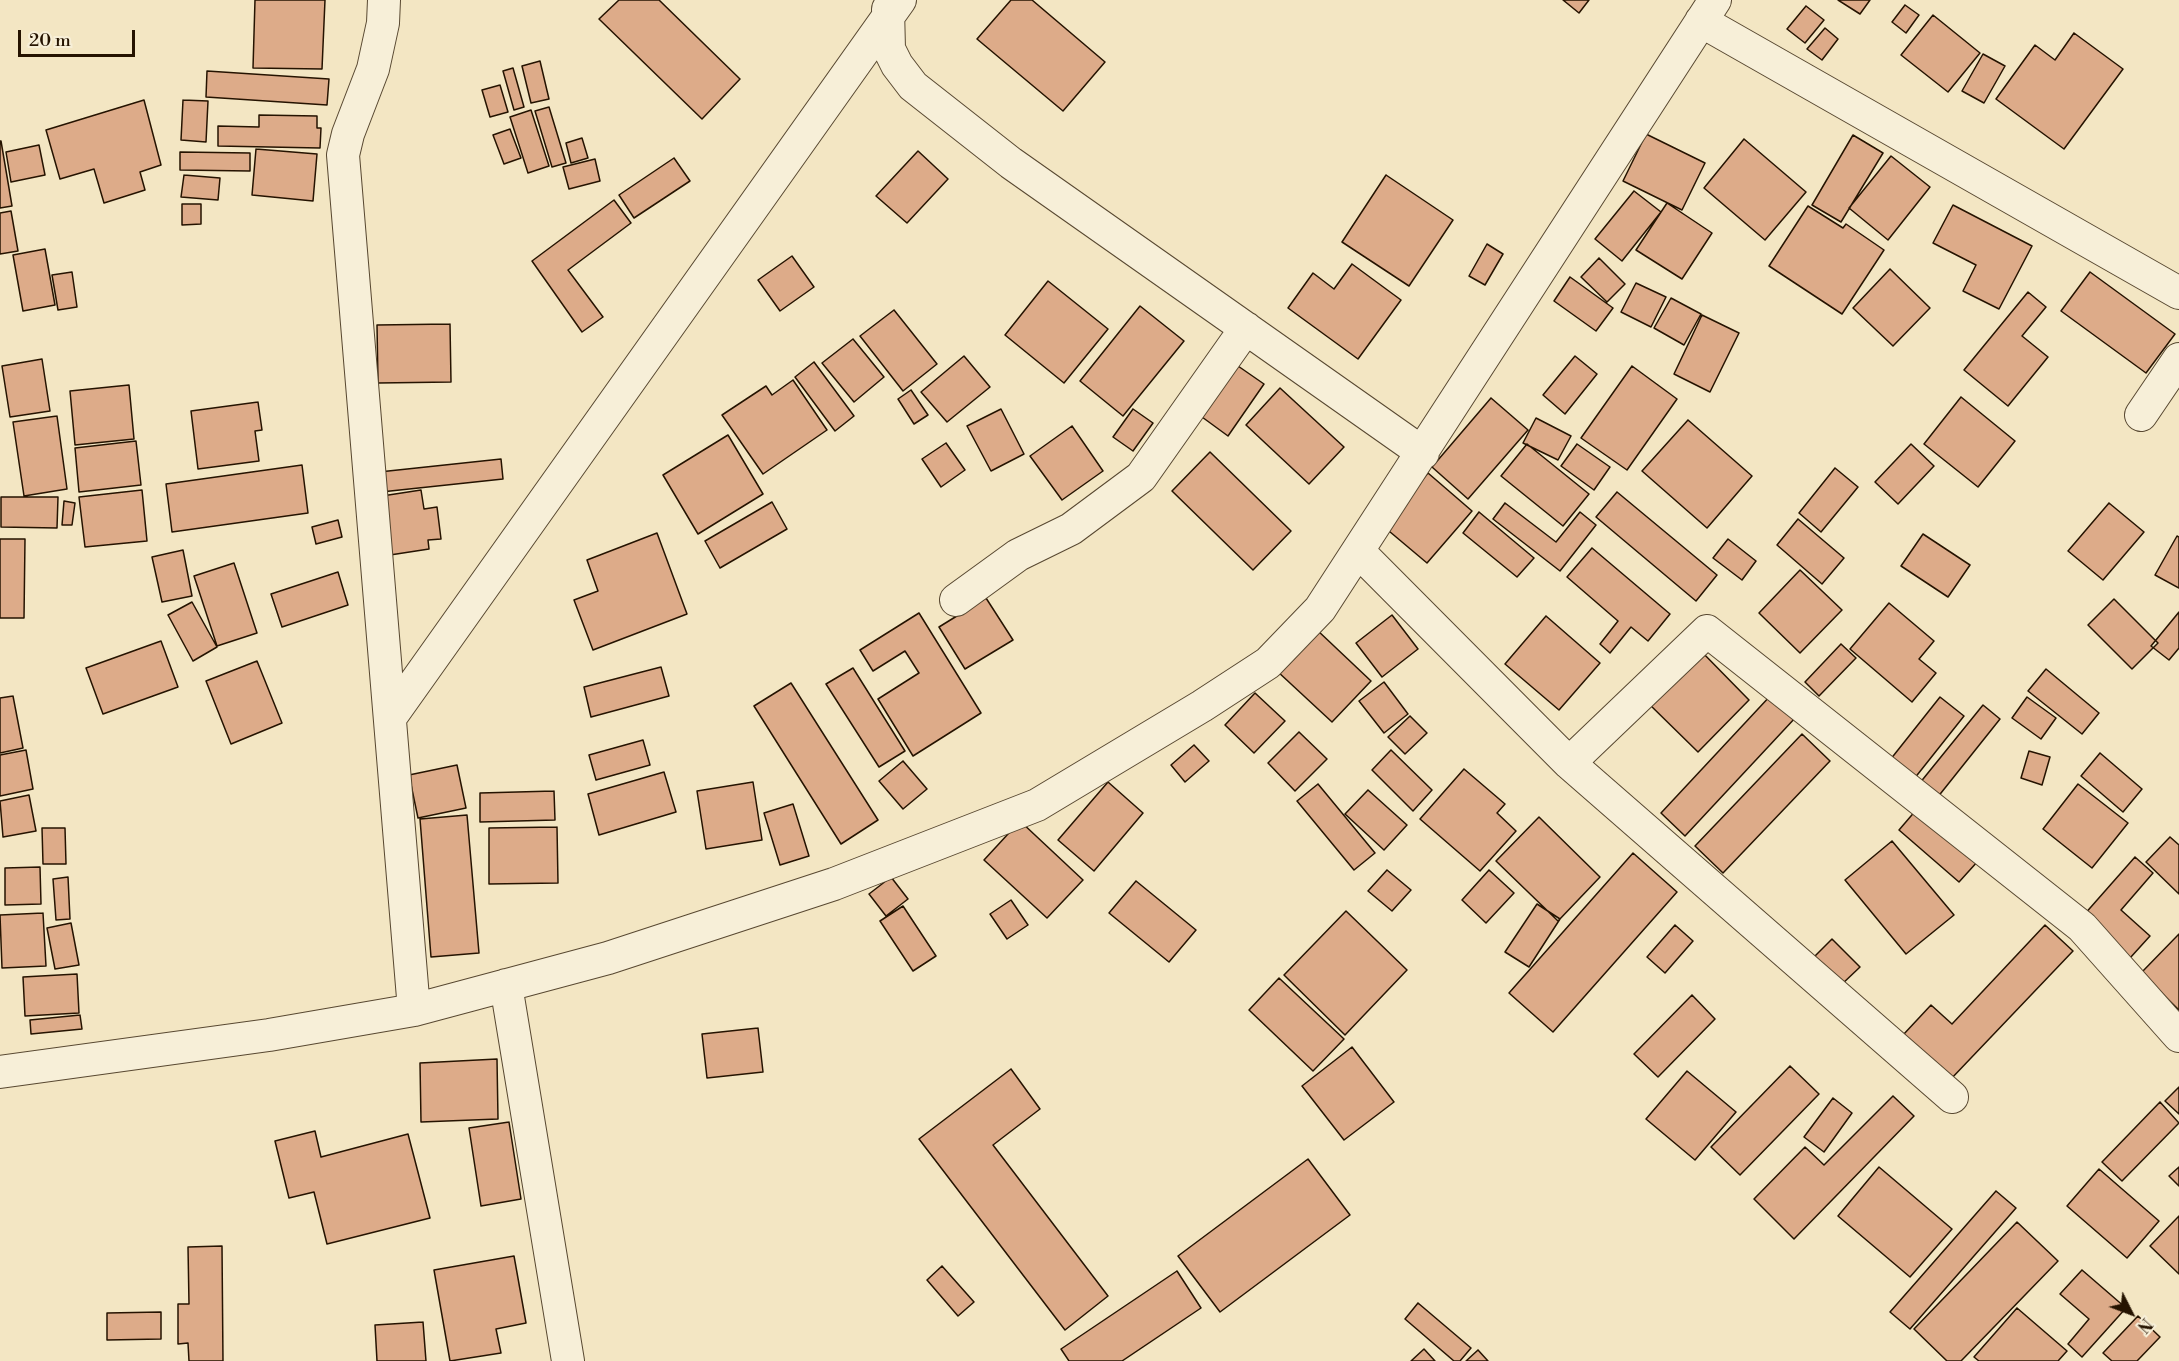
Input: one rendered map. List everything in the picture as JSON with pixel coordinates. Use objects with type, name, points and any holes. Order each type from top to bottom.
[{"type":"street","points":[[384,0],[383,23],[373,69],[348,134],[343,155],[414,1010]]},
{"type":"street","points":[[390,718],[892,6]]},
{"type":"street","points":[[892,6],[888,49],[913,86],[1011,163],[1423,453]]},
{"type":"street","points":[[0,1072],[268,1035],[414,1010],[608,958],[834,884],[1037,805],[1268,663],[1320,609],[1708,10],[2179,293]]},
{"type":"street","points":[[957,600],[1018,555],[1071,529],[1141,477],[1246,328]]},
{"type":"street","points":[[2141,415],[2179,359]]},
{"type":"street","points":[[1358,551],[1569,763],[1952,1097]]},
{"type":"street","points":[[1569,763],[1707,631],[2082,927],[2179,1036]]},
{"type":"street","points":[[506,985],[568,1361]]},
{"type":"building","points":[[255,0],[325,0],[322,69],[253,68]]},
{"type":"building","points":[[619,0],[659,0],[740,79],[702,119],[599,19]]},
{"type":"building","points":[[1011,0],[1032,0],[1105,62],[1063,111],[977,39]]},
{"type":"building","points":[[1563,0],[1589,0],[1579,13]]},
{"type":"building","points":[[1838,0],[1870,0],[1860,14]]},
{"type":"building","points":[[1905,5],[1919,15],[1906,33],[1892,22]]},
{"type":"building","points":[[1806,6],[1824,20],[1805,43],[1787,29]]},
{"type":"building","points":[[1933,15],[1980,53],[1948,92],[1901,55]]},
{"type":"building","points":[[1825,28],[1838,39],[1822,60],[1807,49]]},
{"type":"building","points":[[2074,33],[2123,69],[2064,149],[1996,99],[2035,45],[2055,60]]},
{"type":"building","points":[[1983,54],[2005,66],[1984,103],[1962,91]]},
{"type":"building","points":[[540,61],[549,99],[531,103],[522,66]]},
{"type":"building","points":[[513,68],[524,107],[514,110],[503,71]]},
{"type":"building","points":[[207,71],[329,79],[327,105],[206,97]]},
{"type":"building","points":[[500,85],[508,112],[490,117],[482,90]]},
{"type":"building","points":[[144,100],[161,165],[140,172],[145,190],[104,203],[94,169],[60,179],[46,130]]},
{"type":"building","points":[[183,100],[208,101],[206,142],[181,140]]},
{"type":"building","points":[[549,107],[566,163],[552,167],[535,111]]},
{"type":"building","points":[[531,110],[549,166],[528,173],[510,117]]},
{"type":"building","points":[[259,115],[317,116],[317,128],[321,128],[320,148],[218,146],[218,126],[259,127]]},
{"type":"building","points":[[510,129],[521,158],[504,164],[493,135]]},
{"type":"building","points":[[1646,134],[1705,163],[1682,210],[1623,181]]},
{"type":"building","points":[[1853,135],[1883,153],[1841,222],[1812,205]]},
{"type":"building","points":[[582,138],[588,158],[571,163],[566,143]]},
{"type":"building","points":[[1744,139],[1806,192],[1765,240],[1704,188]]},
{"type":"building","points":[[0,141],[12,206],[0,208]]},
{"type":"building","points":[[39,145],[45,175],[11,182],[6,152]]},
{"type":"building","points":[[256,149],[317,154],[313,201],[252,195]]},
{"type":"building","points":[[918,151],[948,179],[907,223],[876,196]]},
{"type":"building","points":[[180,152],[250,153],[250,171],[180,170]]},
{"type":"building","points":[[1891,156],[1930,187],[1888,240],[1849,208]]},
{"type":"building","points":[[674,158],[690,181],[634,218],[619,195]]},
{"type":"building","points":[[595,159],[600,181],[569,189],[563,167]]},
{"type":"building","points":[[184,175],[220,178],[218,200],[181,197]]},
{"type":"building","points":[[1386,175],[1453,220],[1409,286],[1342,242]]},
{"type":"building","points":[[1634,191],[1661,212],[1622,261],[1595,239]]},
{"type":"building","points":[[614,200],[631,223],[568,270],[603,317],[582,332],[532,261]]},
{"type":"building","points":[[1667,203],[1712,233],[1682,279],[1636,250]]},
{"type":"building","points":[[182,204],[201,204],[201,224],[182,225]]},
{"type":"building","points":[[1953,205],[2032,246],[1999,309],[1963,291],[1976,265],[1933,243]]},
{"type":"building","points":[[1808,206],[1843,228],[1846,224],[1884,250],[1842,314],[1769,266]]},
{"type":"building","points":[[11,211],[18,251],[0,254],[0,213]]},
{"type":"building","points":[[1487,244],[1503,254],[1485,285],[1469,276]]},
{"type":"building","points":[[45,249],[55,305],[23,311],[13,255]]},
{"type":"building","points":[[792,256],[814,287],[780,311],[758,280]]},
{"type":"building","points":[[1599,258],[1625,284],[1607,302],[1581,277]]},
{"type":"building","points":[[1352,264],[1401,300],[1358,359],[1288,308],[1313,273],[1334,289]]},
{"type":"building","points":[[1890,269],[1930,308],[1893,346],[1853,308]]},
{"type":"building","points":[[72,272],[77,307],[58,310],[52,275]]},
{"type":"building","points":[[2090,272],[2175,334],[2146,373],[2061,311]]},
{"type":"building","points":[[1570,277],[1613,308],[1596,331],[1554,301]]},
{"type":"building","points":[[1048,281],[1108,329],[1064,383],[1005,335]]},
{"type":"building","points":[[1636,283],[1666,297],[1651,327],[1621,312]]},
{"type":"building","points":[[2028,292],[2046,307],[2022,336],[2048,357],[2008,406],[1964,370]]},
{"type":"building","points":[[1671,298],[1701,314],[1684,345],[1654,328]]},
{"type":"building","points":[[1140,306],[1184,341],[1123,416],[1080,381]]},
{"type":"building","points":[[894,310],[937,364],[903,391],[860,336]]},
{"type":"building","points":[[1702,315],[1739,333],[1710,392],[1674,374]]},
{"type":"building","points":[[450,324],[451,382],[378,383],[377,325]]},
{"type":"building","points":[[853,339],[884,377],[854,402],[822,363]]},
{"type":"building","points":[[964,356],[990,387],[947,422],[921,392]]},
{"type":"building","points":[[1575,356],[1597,374],[1565,414],[1543,395]]},
{"type":"building","points":[[42,359],[50,411],[10,417],[2,366]]},
{"type":"building","points":[[814,362],[854,416],[835,431],[795,377]]},
{"type":"building","points":[[1238,366],[1264,384],[1228,436],[1202,417]]},
{"type":"building","points":[[1632,366],[1677,399],[1627,470],[1581,438]]},
{"type":"building","points":[[793,380],[827,430],[763,474],[722,415],[766,386],[772,395]]},
{"type":"building","points":[[129,385],[134,439],[75,445],[70,391]]},
{"type":"building","points":[[1280,388],[1344,447],[1309,484],[1246,425]]},
{"type":"building","points":[[911,390],[928,415],[914,424],[898,399]]},
{"type":"building","points":[[1961,397],[2015,441],[1978,487],[1924,444]]},
{"type":"building","points":[[1491,398],[1528,430],[1468,499],[1432,467]]},
{"type":"building","points":[[258,402],[262,430],[255,431],[259,461],[198,469],[191,411]]},
{"type":"building","points":[[1001,409],[1024,454],[991,471],[967,426]]},
{"type":"building","points":[[1133,409],[1153,423],[1133,451],[1113,437]]},
{"type":"building","points":[[57,416],[67,489],[24,496],[13,422]]},
{"type":"building","points":[[1536,418],[1571,436],[1558,460],[1523,443]]},
{"type":"building","points":[[1688,420],[1752,476],[1707,528],[1642,471]]},
{"type":"building","points":[[1072,426],[1103,471],[1062,500],[1030,456]]},
{"type":"building","points":[[728,435],[763,494],[698,534],[663,475]]},
{"type":"building","points":[[136,441],[141,485],[79,492],[75,448]]},
{"type":"building","points":[[946,443],[965,470],[941,487],[922,459]]},
{"type":"building","points":[[1527,444],[1589,494],[1563,526],[1501,476]]},
{"type":"building","points":[[1577,444],[1610,467],[1594,490],[1561,466]]},
{"type":"building","points":[[1911,444],[1934,466],[1898,504],[1875,482]]},
{"type":"building","points":[[1210,452],[1291,531],[1253,570],[1172,491]]},
{"type":"building","points":[[501,459],[503,479],[381,492],[379,472]]},
{"type":"building","points":[[302,465],[308,513],[172,532],[166,484]]},
{"type":"building","points":[[1835,468],[1858,487],[1821,532],[1799,513]]},
{"type":"building","points":[[1428,473],[1472,511],[1427,563],[1383,526]]},
{"type":"building","points":[[142,490],[147,541],[85,547],[79,497]]},
{"type":"building","points":[[421,490],[424,509],[437,507],[441,539],[428,540],[429,549],[390,555],[382,496]]},
{"type":"building","points":[[1617,492],[1717,575],[1696,601],[1596,517]]},
{"type":"building","points":[[1,497],[58,497],[57,528],[1,527]]},
{"type":"building","points":[[64,501],[75,503],[72,525],[62,525]]},
{"type":"building","points":[[772,502],[787,529],[720,568],[705,541]]},
{"type":"building","points":[[1505,503],[1556,542],[1580,512],[1596,525],[1560,571],[1493,519]]},
{"type":"building","points":[[2109,503],[2144,532],[2103,580],[2068,551]]},
{"type":"building","points":[[1479,512],[1534,558],[1517,577],[1463,533]]},
{"type":"building","points":[[1798,519],[1844,558],[1822,584],[1777,545]]},
{"type":"building","points":[[338,520],[342,537],[316,544],[312,527]]},
{"type":"building","points":[[657,533],[687,614],[593,650],[574,600],[598,591],[587,560]]},
{"type":"building","points":[[1923,534],[1970,565],[1948,597],[1901,566]]},
{"type":"building","points":[[2177,536],[2179,537],[2179,588],[2155,575]]},
{"type":"building","points":[[0,539],[25,539],[24,618],[0,618]]},
{"type":"building","points":[[1728,539],[1756,561],[1742,580],[1713,558]]},
{"type":"building","points":[[1592,548],[1670,614],[1648,641],[1631,627],[1610,653],[1600,644],[1618,621],[1567,577]]},
{"type":"building","points":[[183,550],[192,596],[162,602],[152,557]]},
{"type":"building","points":[[234,563],[257,633],[217,646],[194,576]]},
{"type":"building","points":[[1800,570],[1842,610],[1800,653],[1759,613]]},
{"type":"building","points":[[338,572],[348,605],[282,627],[271,594]]},
{"type":"building","points":[[986,598],[1013,640],[965,669],[939,627]]},
{"type":"building","points":[[2114,599],[2158,643],[2132,669],[2088,625]]},
{"type":"building","points":[[192,602],[217,647],[193,661],[168,615]]},
{"type":"building","points":[[1889,603],[1934,641],[1919,659],[1936,673],[1912,702],[1850,649]]},
{"type":"building","points":[[2179,612],[2179,648],[2169,660],[2151,646]]},
{"type":"building","points":[[919,613],[981,713],[913,756],[878,699],[919,673],[905,651],[873,671],[860,650]]},
{"type":"building","points":[[1392,615],[1418,649],[1382,677],[1356,643]]},
{"type":"building","points":[[1546,616],[1600,663],[1559,710],[1505,664]]},
{"type":"building","points":[[1316,629],[1371,681],[1332,722],[1277,671]]},
{"type":"building","points":[[161,641],[178,687],[103,714],[86,668]]},
{"type":"building","points":[[1841,644],[1856,658],[1819,696],[1805,682]]},
{"type":"building","points":[[1698,648],[1749,700],[1698,752],[1646,701]]},
{"type":"building","points":[[257,661],[282,723],[231,744],[206,681]]},
{"type":"building","points":[[661,667],[669,696],[591,717],[584,687]]},
{"type":"building","points":[[853,668],[905,751],[879,767],[826,684]]},
{"type":"building","points":[[2046,669],[2099,713],[2082,734],[2028,691]]},
{"type":"building","points":[[1384,682],[1408,714],[1384,733],[1359,701]]},
{"type":"building","points":[[791,683],[878,820],[841,844],[754,706]]},
{"type":"building","points":[[1255,693],[1285,721],[1254,753],[1225,725]]},
{"type":"building","points":[[1772,694],[1796,717],[1685,836],[1661,813]]},
{"type":"building","points":[[13,696],[23,748],[0,753],[0,698]]},
{"type":"building","points":[[1940,697],[1964,716],[1914,779],[1890,760]]},
{"type":"building","points":[[2027,697],[2056,718],[2041,739],[2012,718]]},
{"type":"building","points":[[1983,705],[2000,719],[1937,798],[1919,784]]},
{"type":"building","points":[[1410,716],[1427,733],[1405,754],[1388,737]]},
{"type":"building","points":[[1299,732],[1327,759],[1295,791],[1268,763]]},
{"type":"building","points":[[1802,734],[1830,761],[1723,873],[1695,846]]},
{"type":"building","points":[[643,740],[650,765],[596,780],[589,755]]},
{"type":"building","points":[[1194,745],[1209,761],[1185,782],[1171,765]]},
{"type":"building","points":[[26,750],[33,789],[0,796],[0,755]]},
{"type":"building","points":[[1391,750],[1432,790],[1413,811],[1372,770]]},
{"type":"building","points":[[2029,751],[2050,757],[2042,785],[2021,778]]},
{"type":"building","points":[[2100,753],[2142,789],[2123,812],[2081,776]]},
{"type":"building","points":[[903,761],[927,789],[903,809],[879,781]]},
{"type":"building","points":[[457,765],[466,808],[418,818],[409,775]]},
{"type":"building","points":[[1464,769],[1505,804],[1497,813],[1516,831],[1480,871],[1420,819]]},
{"type":"building","points":[[664,772],[676,812],[599,835],[588,794]]},
{"type":"building","points":[[753,782],[762,840],[706,849],[697,791]]},
{"type":"building","points":[[1108,782],[1143,813],[1094,871],[1058,840]]},
{"type":"building","points":[[1318,784],[1375,853],[1354,870],[1297,801]]},
{"type":"building","points":[[2078,784],[2128,823],[2092,868],[2043,829]]},
{"type":"building","points":[[1368,790],[1407,825],[1384,850],[1345,814]]},
{"type":"building","points":[[554,791],[555,820],[480,822],[480,793]]},
{"type":"building","points":[[29,795],[36,831],[3,837],[0,801]]},
{"type":"building","points":[[793,804],[809,856],[780,865],[764,813]]},
{"type":"building","points":[[1917,809],[1978,861],[1959,882],[1899,830]]},
{"type":"building","points":[[467,815],[479,953],[431,957],[420,819]]},
{"type":"building","points":[[1539,817],[1600,877],[1558,921],[1496,861]]},
{"type":"building","points":[[1020,821],[1083,880],[1047,918],[984,860]]},
{"type":"building","points":[[557,827],[558,883],[489,884],[489,828]]},
{"type":"building","points":[[42,828],[65,828],[66,864],[43,864]]},
{"type":"building","points":[[2170,837],[2179,845],[2179,894],[2146,862]]},
{"type":"building","points":[[1892,841],[1954,915],[1906,954],[1845,880]]},
{"type":"building","points":[[1633,853],[1677,892],[1553,1032],[1509,993]]},
{"type":"building","points":[[2135,857],[2153,873],[2121,910],[2150,936],[2130,958],[2083,916]]},
{"type":"building","points":[[40,867],[41,904],[5,905],[5,868]]},
{"type":"building","points":[[1387,870],[1411,890],[1392,911],[1368,891]]},
{"type":"building","points":[[1489,870],[1514,893],[1486,923],[1462,900]]},
{"type":"building","points":[[68,877],[70,919],[56,920],[53,879]]},
{"type":"building","points":[[891,877],[908,899],[886,916],[869,894]]},
{"type":"building","points":[[1136,881],[1196,930],[1169,962],[1109,913]]},
{"type":"building","points":[[1011,900],[1028,925],[1007,939],[990,914]]},
{"type":"building","points":[[1537,904],[1560,919],[1529,967],[1505,952]]},
{"type":"building","points":[[903,906],[936,956],[913,971],[880,921]]},
{"type":"building","points":[[1346,911],[1407,970],[1345,1035],[1284,975]]},
{"type":"building","points":[[43,913],[46,966],[2,968],[0,915]]},
{"type":"building","points":[[71,923],[79,965],[55,969],[47,928]]},
{"type":"building","points":[[1675,925],[1693,941],[1665,973],[1647,957]]},
{"type":"building","points":[[2045,925],[2073,951],[1950,1080],[1903,1035],[1931,1005],[1952,1024]]},
{"type":"building","points":[[2179,934],[2179,1010],[2141,973]]},
{"type":"building","points":[[1832,939],[1860,967],[1840,986],[1813,958]]},
{"type":"building","points":[[77,974],[79,1013],[25,1016],[23,977]]},
{"type":"building","points":[[1279,978],[1344,1039],[1313,1071],[1249,1010]]},
{"type":"building","points":[[1692,995],[1715,1019],[1658,1077],[1634,1054]]},
{"type":"building","points":[[80,1015],[82,1029],[31,1034],[30,1020]]},
{"type":"building","points":[[758,1028],[763,1072],[707,1078],[702,1034]]},
{"type":"building","points":[[1352,1047],[1394,1102],[1344,1140],[1302,1086]]},
{"type":"building","points":[[497,1059],[498,1119],[421,1122],[420,1063]]},
{"type":"building","points":[[1790,1066],[1819,1094],[1740,1175],[1711,1147]]},
{"type":"building","points":[[1011,1069],[1040,1109],[993,1145],[1108,1296],[1065,1330],[919,1139]]},
{"type":"building","points":[[1687,1071],[1736,1112],[1695,1160],[1646,1119]]},
{"type":"building","points":[[2179,1087],[2179,1114],[2165,1101]]},
{"type":"building","points":[[1893,1096],[1914,1116],[1794,1239],[1754,1199],[1805,1147],[1824,1165]]},
{"type":"building","points":[[1833,1098],[1852,1113],[1824,1152],[1804,1137]]},
{"type":"building","points":[[2160,1102],[2179,1123],[2122,1181],[2102,1162]]},
{"type":"building","points":[[509,1122],[521,1199],[481,1206],[469,1128]]},
{"type":"building","points":[[315,1131],[321,1157],[408,1134],[430,1218],[327,1244],[314,1192],[289,1198],[275,1141]]},
{"type":"building","points":[[1308,1159],[1350,1215],[1220,1312],[1178,1256]]},
{"type":"building","points":[[1879,1167],[1952,1229],[1910,1277],[1838,1216]]},
{"type":"building","points":[[2179,1167],[2179,1186],[2169,1176]]},
{"type":"building","points":[[2099,1169],[2159,1221],[2127,1258],[2067,1206]]},
{"type":"building","points":[[1996,1191],[2016,1208],[1910,1329],[1890,1312]]},
{"type":"building","points":[[2179,1216],[2179,1274],[2150,1246]]},
{"type":"building","points":[[2017,1222],[2058,1261],[1961,1361],[1947,1361],[1914,1329]]},
{"type":"building","points":[[222,1246],[223,1361],[189,1361],[188,1343],[178,1344],[178,1304],[189,1304],[188,1247]]},
{"type":"building","points":[[514,1256],[526,1323],[496,1329],[501,1353],[450,1361],[434,1270]]},
{"type":"building","points":[[942,1266],[974,1302],[958,1316],[927,1280]]},
{"type":"building","points":[[2082,1270],[2126,1308],[2082,1357],[2068,1344],[2089,1319],[2060,1294]]},
{"type":"building","points":[[1177,1271],[1201,1308],[1122,1361],[1069,1361],[1061,1349]]},
{"type":"building","points":[[1418,1303],[1471,1348],[1460,1361],[1454,1361],[1405,1319]]},
{"type":"building","points":[[2017,1308],[2067,1351],[2058,1361],[1979,1361],[1974,1357]]},
{"type":"building","points":[[161,1312],[161,1339],[107,1340],[107,1313]]},
{"type":"building","points":[[2138,1316],[2160,1337],[2137,1361],[2112,1361],[2103,1353]]},
{"type":"building","points":[[423,1322],[426,1361],[377,1361],[375,1325]]},
{"type":"building","points":[[1424,1349],[1435,1361],[1411,1361]]},
{"type":"building","points":[[1478,1350],[1488,1361],[1466,1361]]}]
